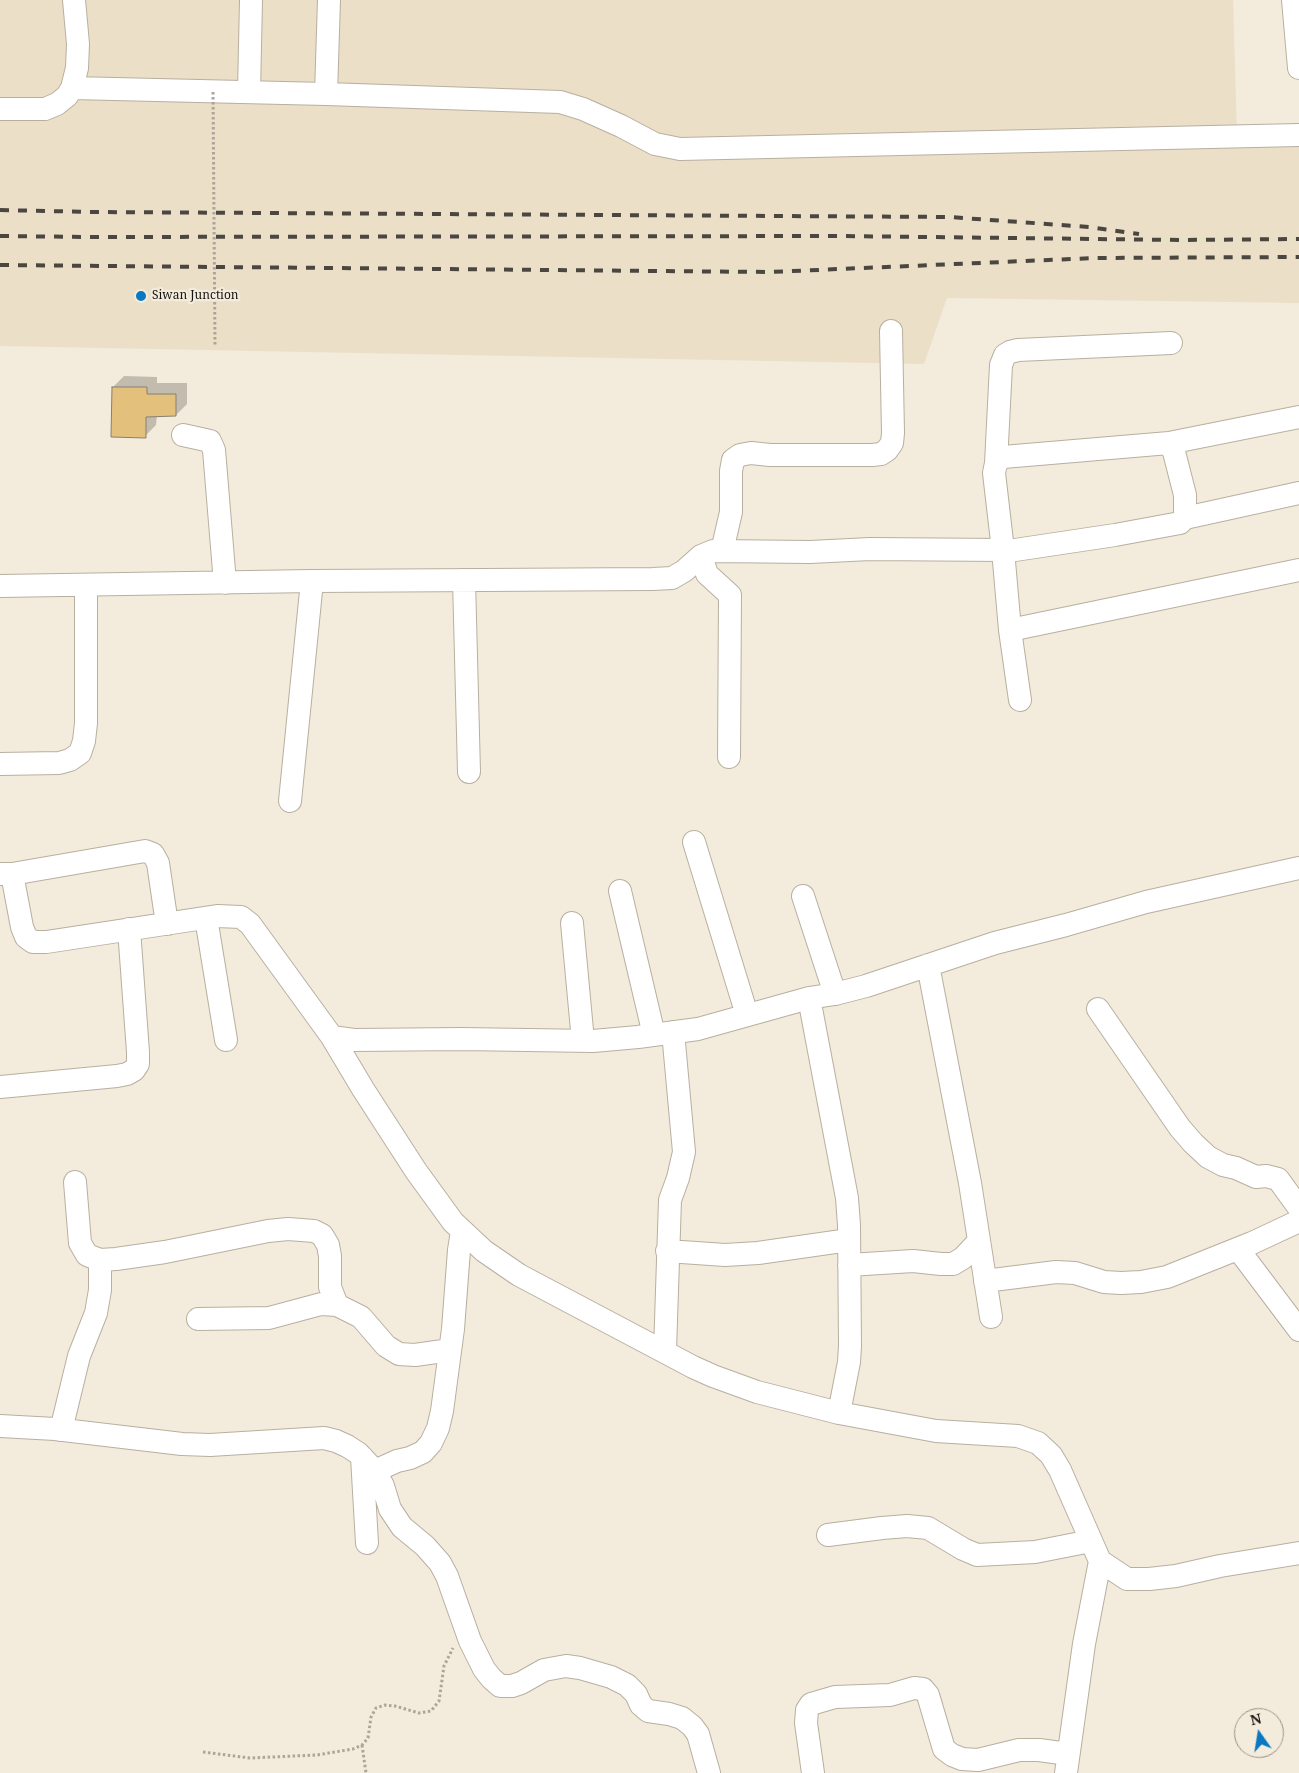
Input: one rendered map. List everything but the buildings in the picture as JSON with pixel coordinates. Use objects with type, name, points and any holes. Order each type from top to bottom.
[{"type":"street","points":[[0,109],[45,109],[57,104],[67,96],[72,88],[77,68],[78,44],[74,0]]},
{"type":"street","points":[[249,92],[251,0]]},
{"type":"street","points":[[326,94],[328,0]]},
{"type":"street","points":[[1293,0],[1299,68]]},
{"type":"street","points":[[72,88],[560,102],[583,108],[655,144],[680,149],[1299,135]]},
{"type":"street","points":[[729,757],[730,595],[707,574],[712,553],[731,512],[730,471],[733,460],[740,455],[751,454],[872,455],[881,454],[887,450],[892,443],[893,433],[890,331]]},
{"type":"street","points":[[1020,700],[1010,630],[994,473],[1001,365],[1005,355],[1018,350],[1171,343]]},
{"type":"street","points":[[996,463],[1002,458],[1021,455],[1169,443],[1299,417]]},
{"type":"street","points":[[183,436],[210,441],[214,450],[225,583]]},
{"type":"street","points":[[1169,443],[1174,452],[1185,495],[1185,518]]},
{"type":"street","points":[[0,586],[672,578],[712,553],[870,549],[1015,550],[1170,526],[1180,523],[1185,518],[1299,493]]},
{"type":"street","points":[[1010,630],[1299,570]]},
{"type":"street","points":[[464,580],[468,772]]},
{"type":"street","points":[[290,801],[312,581]]},
{"type":"street","points":[[0,764],[59,763],[70,760],[80,753],[84,741],[86,723],[86,585]]},
{"type":"street","points":[[694,842],[747,1015]]},
{"type":"street","points":[[167,924],[158,863],[153,854],[146,851],[6,874],[22,927],[26,937],[33,942],[167,924],[229,915],[241,917],[250,924],[332,1037],[363,1089],[442,1209],[484,1251],[519,1276],[713,1376],[757,1392],[839,1412],[936,1431],[1018,1436],[1038,1443],[1051,1455],[1060,1470],[1096,1551],[1127,1579],[1176,1576],[1220,1566],[1299,1553]]},
{"type":"street","points":[[332,1037],[354,1040],[583,1041],[663,1034],[698,1028],[809,998],[835,994],[996,943],[1146,902],[1299,868]]},
{"type":"street","points":[[620,891],[663,1034],[684,1152],[678,1178],[670,1200],[665,1351]]},
{"type":"street","points":[[803,896],[835,994]]},
{"type":"street","points":[[206,918],[226,1040]]},
{"type":"street","points":[[572,923],[583,1041]]},
{"type":"street","points":[[0,1087],[117,1076],[128,1074],[134,1070],[138,1064],[138,1052],[129,929]]},
{"type":"street","points":[[928,965],[970,1183],[991,1317]]},
{"type":"street","points":[[809,998],[847,1198],[850,1346],[849,1362],[839,1412]]},
{"type":"street","points":[[1098,1009],[1180,1128],[1208,1158],[1256,1177],[1266,1176],[1278,1180],[1299,1208]]},
{"type":"street","points":[[75,1182],[80,1244],[87,1255],[100,1260],[165,1252],[268,1230],[314,1231],[322,1235],[328,1245],[330,1287],[336,1305]]},
{"type":"street","points":[[985,1281],[1056,1272],[1075,1273],[1104,1282],[1121,1284],[1141,1282],[1167,1277],[1238,1249],[1299,1221]]},
{"type":"street","points":[[369,1464],[397,1462],[423,1452],[431,1443],[438,1428],[456,1305],[462,1231]]},
{"type":"street","points":[[667,1251],[725,1255],[758,1253],[849,1240]]},
{"type":"street","points":[[849,1264],[913,1261],[953,1264],[963,1258],[979,1241]]},
{"type":"street","points":[[1238,1249],[1299,1330]]},
{"type":"street","points":[[61,1430],[80,1356],[96,1313],[100,1290],[100,1260]]},
{"type":"street","points":[[198,1319],[269,1318],[321,1304],[336,1305],[361,1317],[386,1346],[400,1354],[415,1355],[450,1350]]},
{"type":"street","points":[[0,1426],[61,1430],[162,1442],[210,1445],[324,1438],[347,1446],[369,1464],[384,1486],[390,1509],[402,1527],[435,1556],[447,1576],[466,1630],[484,1669],[500,1686],[512,1686],[544,1670],[566,1666],[611,1677],[627,1685],[636,1694],[641,1705],[648,1710],[682,1718],[692,1726],[698,1734],[709,1773]]},
{"type":"street","points":[[367,1543],[369,1464]]},
{"type":"street","points":[[828,1535],[907,1526],[928,1528],[963,1549],[977,1555],[1096,1551]]},
{"type":"street","points":[[813,1773],[806,1723],[811,1704],[835,1697],[890,1695],[914,1688],[923,1689],[928,1695],[944,1749],[952,1755],[962,1759],[978,1760],[1019,1750],[1039,1750],[1067,1763],[1096,1551]]},
{"type":"path","points":[[213,92],[215,347]]},
{"type":"path","points":[[203,1752],[250,1758],[295,1757],[338,1753],[362,1745],[368,1738],[371,1717],[376,1708],[386,1705],[419,1713],[431,1711],[439,1701],[444,1666],[450,1652],[466,1630]]},
{"type":"path","points":[[362,1745],[366,1773]]},
{"type":"shaded area","points":[[0,0],[1233,0],[1237,135],[1299,136],[1299,303],[947,298],[924,364],[0,346]]},
{"type":"railway","points":[[0,210],[949,217],[1089,227],[1139,234]]},
{"type":"railway","points":[[0,236],[841,236],[1181,240],[1299,239]]},
{"type":"railway","points":[[0,265],[770,272],[1095,258],[1299,257]]},
{"type":"place","name":"Siwan Junction","points":[[141,296]]}]
